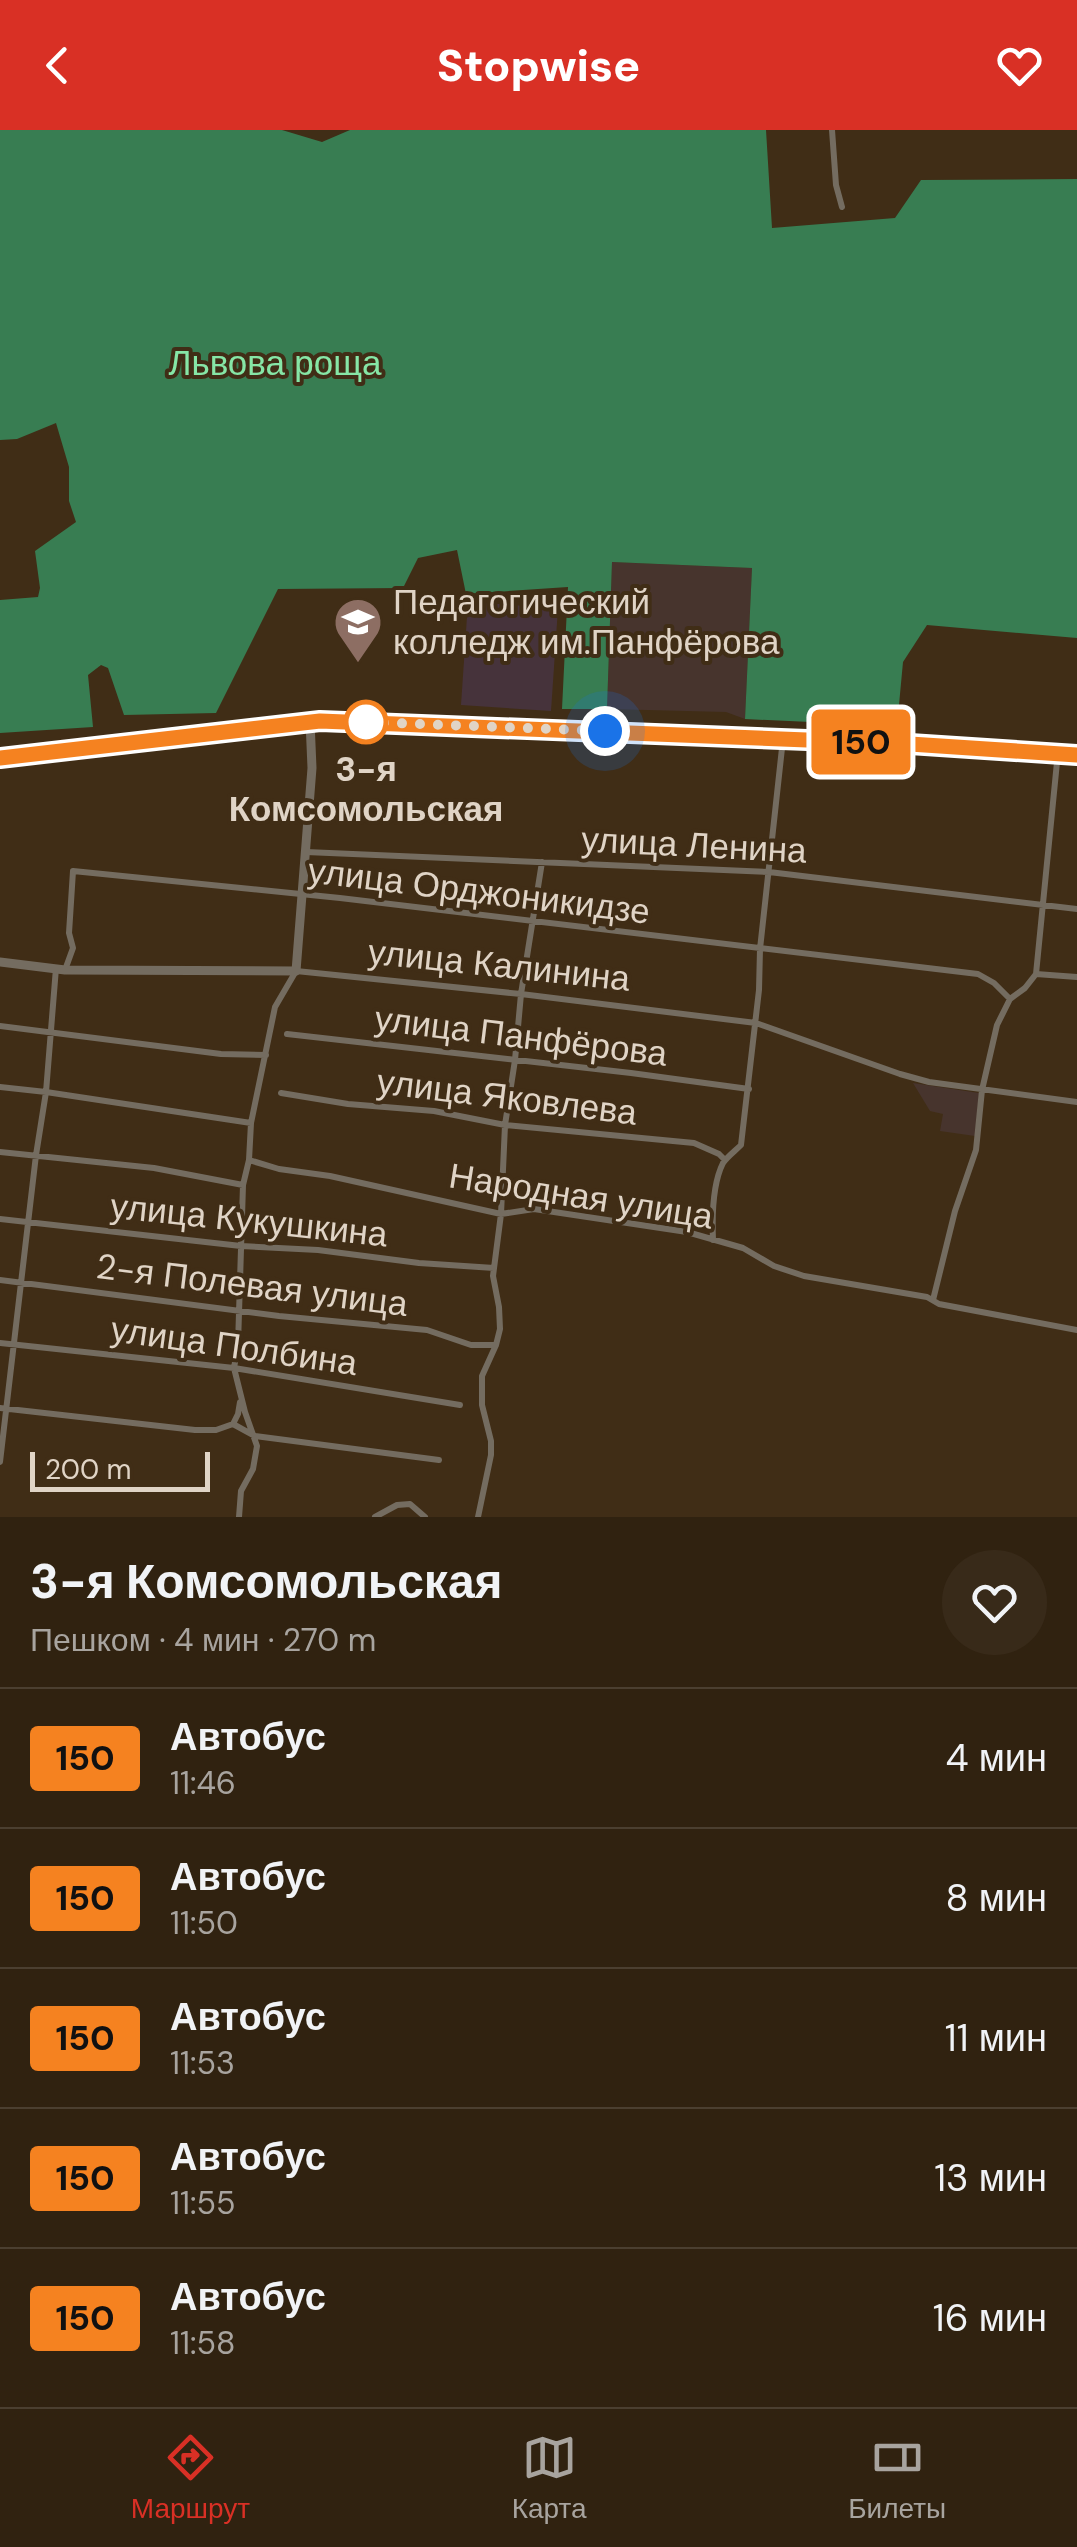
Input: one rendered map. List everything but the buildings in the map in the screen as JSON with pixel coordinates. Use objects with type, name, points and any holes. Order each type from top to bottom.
[{"type":"main road","points":[[0,758],[310,721],[783,738],[1077,755]]},
{"type":"street","points":[[832,130],[836,185],[842,207]]},
{"type":"street","points":[[238,1517],[241,1491],[253,1469],[257,1446],[234,1368],[244,1185],[251,1123],[275,1007],[296,971],[312,768],[310,721]]},
{"type":"street","points":[[713,1240],[714,1201],[724,1159],[741,1145],[783,738]]},
{"type":"street","points":[[933,1300],[955,1210],[976,1150],[982,1090],[997,1025],[1010,999],[1036,974],[1058,752]]},
{"type":"street","name":"улица Ленина","points":[[306,852],[770,872],[1077,909]]},
{"type":"street","points":[[478,1517],[491,1455],[482,1405],[482,1376],[500,1329],[493,1276],[501,1214],[505,1125],[542,862]]},
{"type":"street","name":"улица Орджоникидзе","points":[[60,969],[72,948],[69,933],[73,871],[340,898],[978,974],[1010,999]]},
{"type":"street","name":"улица Калинина","points":[[0,962],[60,969],[296,971],[756,1023],[929,1082],[1077,1102]]},
{"type":"street","points":[[0,1462],[3,1408],[60,969]]},
{"type":"street","points":[[1036,974],[1077,977]]},
{"type":"street","points":[[0,1026],[221,1054],[266,1056]]},
{"type":"street","name":"улица Панфёрова","points":[[287,1034],[631,1072],[748,1089]]},
{"type":"street","points":[[0,1088],[251,1123]]},
{"type":"street","name":"улица Яковлева","points":[[281,1093],[348,1104],[434,1111],[505,1125],[694,1143],[724,1159]]},
{"type":"street","points":[[0,1152],[154,1168],[244,1185]]},
{"type":"street","name":"Народная улица","points":[[249,1160],[501,1214],[534,1209],[687,1232],[743,1248],[774,1266],[804,1276],[1077,1330]]},
{"type":"street","name":"улица Кукушкина","points":[[0,1218],[240,1246],[494,1268]]},
{"type":"street","name":"2-я Полевая улица","points":[[0,1280],[426,1330],[470,1345],[496,1345]]},
{"type":"street","name":"улица Полбина","points":[[0,1342],[234,1368],[460,1405]]},
{"type":"street","points":[[234,1424],[240,1396]]},
{"type":"street","points":[[3,1408],[195,1430],[216,1430],[234,1424],[255,1436],[439,1460]]},
{"type":"street","points":[[375,1517],[396,1505],[410,1504],[425,1517]]},
{"type":"shaded area","points":[[612,562],[752,568],[745,719],[726,712],[607,709]]},
{"type":"shaded area","points":[[468,602],[558,608],[551,711],[461,705]]},
{"type":"shaded area","points":[[913,1083],[979,1093],[975,1136],[940,1131],[943,1114],[930,1111]]},
{"type":"green space","name":"Львова роща","points":[[0,130],[282,130],[322,142],[350,130],[766,130],[772,228],[895,218],[921,180],[1077,179],[1077,638],[927,625],[903,662],[897,726],[745,719],[752,568],[612,562],[607,709],[562,709],[568,587],[466,594],[457,550],[418,558],[403,588],[278,589],[216,713],[124,715],[108,668],[101,665],[88,675],[93,727],[0,733],[0,600],[38,597],[35,551],[76,522],[69,501],[69,467],[56,423],[17,439],[0,440]]},
{"type":"bus line","name":"150","points":[[0,758],[310,721],[910,744],[1077,755]]},
{"type":"place","name":"Педагогический колледж им.Панфёрова","points":[[358,664]]},
{"type":"place","name":"3-я Комсомольская","points":[[366,722]]},
{"type":"route","points":[[366,722],[605,731]]}]
